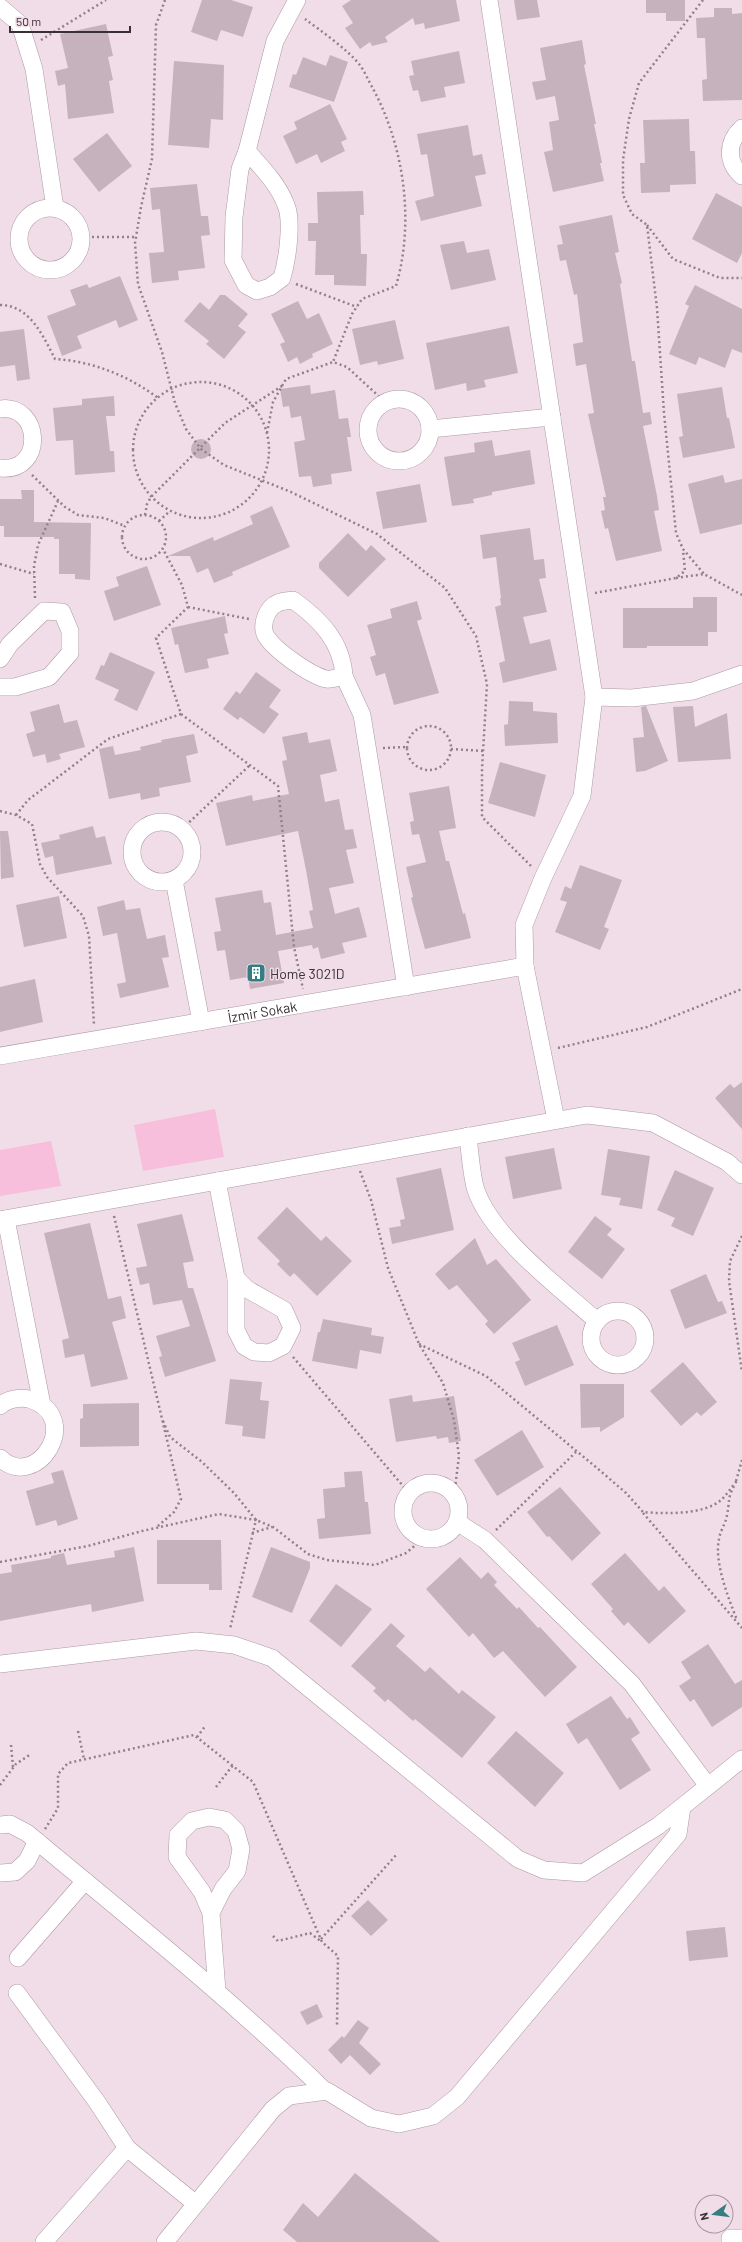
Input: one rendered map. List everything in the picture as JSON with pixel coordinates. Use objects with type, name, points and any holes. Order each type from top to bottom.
[{"type":"street","points":[[490,0],[594,697],[582,796],[543,878],[524,925],[525,966],[538,1038],[540,1038],[544,1052],[556,1120]]},
{"type":"street","points":[[247,151],[272,179],[287,207],[287,259],[282,278],[270,287],[257,291],[246,285],[233,260],[234,217],[240,169],[247,151],[275,41],[294,4]]},
{"type":"street","points":[[0,7],[20,24],[29,48],[34,69],[55,208]]},
{"type":"street","points":[[742,128],[734,136],[730,153],[732,163],[742,176]]},
{"type":"street","points":[[44,208],[55,208],[64,211],[73,217],[79,226],[82,237],[78,253],[66,266],[56,270],[45,270],[31,264],[23,254],[19,243],[20,230],[25,220],[34,212],[44,208]]},
{"type":"street","points":[[403,399],[414,402],[422,409],[428,418],[430,429],[427,446],[420,454],[410,460],[395,461],[385,458],[376,452],[370,442],[368,432],[370,417],[377,408],[385,402],[403,399]]},
{"type":"street","points":[[0,409],[17,412],[25,418],[31,427],[34,437],[33,447],[28,457],[20,464],[12,468],[0,468]]},
{"type":"street","points":[[430,429],[552,417]]},
{"type":"street","points":[[344,676],[327,679],[309,671],[278,649],[265,634],[263,622],[277,603],[293,600],[309,612],[328,632],[343,662],[344,676],[362,715],[406,987]]},
{"type":"street","points":[[0,659],[10,644],[44,611],[62,612],[70,631],[70,653],[49,677],[15,687],[0,687]]},
{"type":"street","points":[[594,697],[632,698],[692,691],[742,674]]},
{"type":"street","points":[[163,821],[173,823],[182,829],[189,839],[192,849],[191,860],[186,870],[174,880],[164,882],[153,881],[143,876],[136,869],[132,859],[131,848],[136,835],[143,827],[152,822],[163,821]]},
{"type":"street","points":[[174,880],[201,1022]]},
{"type":"street","name":"İzmir Sokak","points":[[0,1056],[525,966]]},
{"type":"street","points":[[42,1405],[3,1219],[587,1114],[653,1123],[727,1162],[742,1175]]},
{"type":"street","points":[[468,1136],[476,1188],[488,1215],[503,1235],[597,1321]]},
{"type":"street","points":[[217,1181],[236,1278],[236,1330],[244,1346],[254,1352],[269,1353],[283,1346],[292,1328],[284,1310],[247,1289],[236,1278]]},
{"type":"street","points":[[0,1406],[13,1399],[25,1398],[42,1405],[50,1414],[54,1425],[55,1436],[46,1455],[36,1462],[26,1466],[14,1465],[0,1458]]},
{"type":"street","points":[[435,1483],[445,1486],[454,1496],[458,1505],[457,1522],[452,1530],[444,1536],[435,1539],[423,1538],[414,1534],[407,1527],[403,1518],[403,1508],[409,1493],[416,1487],[435,1483]]},
{"type":"street","points":[[457,1522],[485,1540],[632,1684],[708,1786]]},
{"type":"street","points":[[0,1664],[196,1641],[227,1644],[272,1658],[518,1859],[544,1870],[583,1873],[658,1826],[742,1759]]},
{"type":"street","points":[[0,1825],[10,1824],[37,1841],[217,1991],[278,2045],[325,2091],[371,2118],[399,2124],[433,2116],[457,2097],[678,1834],[682,1807]]},
{"type":"street","points":[[211,1914],[223,1889],[237,1871],[241,1850],[236,1831],[226,1820],[209,1817],[192,1821],[178,1835],[177,1857],[202,1892],[211,1914],[217,1991]]},
{"type":"street","points":[[0,1873],[15,1872],[27,1860],[37,1841]]},
{"type":"street","points":[[18,1958],[85,1881]]},
{"type":"street","points":[[17,1993],[97,2102],[126,2148],[196,2204]]},
{"type":"street","points":[[165,2242],[273,2109],[289,2096],[325,2091]]},
{"type":"street","points":[[44,2242],[126,2148]]},
{"type":"street","points":[[730,2242],[730,2238],[742,2238]]},
{"type":"path","points":[[29,48],[106,0]]},
{"type":"path","points":[[165,0],[156,25],[152,159],[136,237],[138,284],[162,352],[171,390],[186,429],[200,449],[224,465],[291,492],[377,534],[445,588],[476,636],[487,684],[483,751],[482,817],[543,878]]},
{"type":"path","points":[[703,0],[639,83],[628,119],[623,160],[623,195],[632,214],[647,225],[673,259],[720,278],[742,278]]},
{"type":"path","points":[[294,4],[359,64],[382,105],[395,146],[403,189],[406,236],[396,286],[362,299],[352,314],[334,362]]},
{"type":"path","points":[[647,225],[657,308],[664,413],[676,533],[683,549],[704,574],[742,595]]},
{"type":"path","points":[[82,237],[136,237]]},
{"type":"path","points":[[282,278],[357,307]]},
{"type":"path","points":[[0,305],[12,305],[28,315],[55,359],[81,362],[121,376],[140,384],[158,398]]},
{"type":"path","points":[[266,434],[273,402],[286,379],[334,362],[347,367],[385,402]]},
{"type":"path","points":[[190,383],[216,384],[234,391],[251,405],[261,420],[269,447],[266,470],[252,495],[244,503],[226,514],[197,518],[170,511],[151,497],[140,480],[135,466],[134,440],[141,418],[158,398],[171,390],[190,383]]},
{"type":"path","points":[[145,515],[147,504],[151,497],[225,423],[282,386]]},
{"type":"path","points":[[20,464],[58,501],[78,515],[104,518],[125,526]]},
{"type":"path","points":[[35,620],[34,574],[38,545],[58,501]]},
{"type":"path","points":[[159,520],[170,511]]},
{"type":"path","points":[[145,515],[159,520],[166,534],[163,549],[156,556],[148,559],[136,558],[124,548],[122,541],[125,526],[130,520],[145,515]]},
{"type":"path","points":[[163,549],[182,585],[188,607]]},
{"type":"path","points":[[676,578],[685,571],[683,549]]},
{"type":"path","points":[[0,564],[34,574]]},
{"type":"path","points":[[579,596],[704,574]]},
{"type":"path","points":[[188,607],[263,622]]},
{"type":"path","points":[[188,607],[156,638],[181,714],[278,786],[294,947],[306,1004]]},
{"type":"path","points":[[16,814],[28,800],[108,739],[181,714]]},
{"type":"path","points":[[423,726],[433,726],[446,734],[451,748],[447,760],[441,766],[427,770],[417,767],[411,761],[407,742],[416,730],[423,726]]},
{"type":"path","points":[[367,749],[407,747]]},
{"type":"path","points":[[451,748],[483,751]]},
{"type":"path","points":[[182,829],[250,765]]},
{"type":"path","points":[[0,811],[16,814],[32,824],[40,864],[47,877],[84,916],[89,936],[95,1040]]},
{"type":"path","points":[[544,1052],[579,1041],[647,1027],[742,989]]},
{"type":"path","points":[[354,1156],[371,1200],[388,1268],[419,1344],[443,1383],[454,1420],[459,1456],[454,1496]]},
{"type":"path","points":[[110,1200],[181,1500],[174,1512],[157,1527]]},
{"type":"path","points":[[742,1236],[730,1261],[729,1281],[730,1300],[742,1372]]},
{"type":"path","points":[[419,1344],[486,1376],[626,1493],[737,1620],[742,1628]]},
{"type":"path","points":[[283,1346],[409,1493]]},
{"type":"path","points":[[160,1416],[170,1437],[202,1462],[234,1493],[256,1520]]},
{"type":"path","points":[[485,1540],[576,1452]]},
{"type":"path","points":[[737,1620],[726,1589],[718,1555],[719,1539],[727,1515],[728,1499],[736,1481],[742,1460]]},
{"type":"path","points":[[643,1512],[684,1513],[697,1510],[720,1501],[736,1481]]},
{"type":"path","points":[[0,1562],[88,1546],[157,1527],[219,1514],[256,1520],[273,1527],[308,1554],[328,1560],[375,1565],[406,1553],[423,1538]]},
{"type":"path","points":[[227,1644],[251,1533],[256,1520]]},
{"type":"path","points":[[251,1533],[273,1527]]},
{"type":"path","points":[[197,1737],[206,1725]]},
{"type":"path","points":[[78,1730],[84,1759]]},
{"type":"path","points":[[11,1746],[13,1768]]},
{"type":"path","points":[[0,1785],[13,1768],[31,1754]]},
{"type":"path","points":[[216,1787],[233,1765]]},
{"type":"path","points":[[273,1936],[278,1941],[310,1933],[322,1940],[397,1854]]},
{"type":"shaded area","points":[[215,1109],[224,1157],[143,1171],[134,1125]]},
{"type":"shaded area","points":[[51,1141],[61,1186],[0,1196],[0,1150]]},
{"type":"building","points":[[202,0],[231,0],[253,7],[243,37],[221,30],[217,41],[191,32]]},
{"type":"building","points":[[351,0],[456,0],[460,21],[425,29],[424,23],[415,25],[413,18],[385,37],[388,42],[372,46],[370,42],[360,49],[345,28],[353,23],[342,6]]},
{"type":"building","points":[[514,0],[537,0],[540,17],[517,20]]},
{"type":"building","points":[[646,0],[685,0],[685,21],[666,21],[666,13],[646,13]]},
{"type":"building","points":[[714,8],[732,8],[732,14],[742,13],[742,100],[703,101],[702,80],[707,79],[705,38],[697,38],[696,18],[714,17]]},
{"type":"building","points":[[106,24],[113,56],[108,57],[113,80],[109,81],[114,113],[68,119],[65,84],[58,86],[55,71],[68,68],[60,34]]},
{"type":"building","points":[[582,40],[586,64],[584,65],[596,124],[594,124],[604,181],[553,192],[544,152],[553,150],[549,122],[559,120],[555,96],[536,100],[532,82],[546,80],[540,48]]},
{"type":"building","points":[[459,51],[465,83],[444,87],[446,97],[421,102],[418,90],[413,91],[409,76],[414,75],[411,61]]},
{"type":"building","points":[[330,55],[348,62],[334,102],[289,87],[293,74],[296,75],[303,57],[326,66]]},
{"type":"building","points":[[174,61],[224,65],[223,120],[211,119],[209,148],[168,145]]},
{"type":"building","points":[[330,104],[347,139],[341,142],[345,151],[321,163],[317,154],[296,164],[283,136],[297,129],[294,122]]},
{"type":"building","points":[[689,119],[690,151],[695,151],[696,184],[670,185],[670,192],[641,193],[640,163],[645,163],[643,120]]},
{"type":"building","points":[[468,125],[473,156],[482,154],[486,174],[475,176],[482,206],[421,221],[415,201],[434,196],[427,154],[421,155],[417,134]]},
{"type":"building","points":[[107,133],[132,166],[99,192],[73,159]]},
{"type":"building","points":[[197,184],[201,216],[208,216],[210,235],[201,236],[205,268],[178,271],[179,280],[152,283],[149,253],[164,252],[160,209],[152,210],[150,188]]},
{"type":"building","points":[[363,191],[364,215],[360,215],[361,254],[367,254],[366,286],[334,285],[334,275],[315,275],[316,241],[308,241],[308,223],[318,223],[317,192]]},
{"type":"building","points":[[716,193],[742,207],[742,253],[737,263],[692,239]]},
{"type":"building","points":[[612,215],[619,252],[615,253],[622,283],[620,284],[632,361],[635,361],[643,413],[650,412],[652,424],[643,426],[657,496],[659,510],[654,511],[662,551],[616,561],[608,528],[605,529],[601,511],[605,510],[603,497],[606,497],[588,414],[594,413],[586,364],[576,366],[573,344],[583,342],[577,294],[574,295],[566,260],[560,261],[557,245],[563,244],[559,226]]},
{"type":"building","points":[[464,241],[467,253],[489,249],[496,280],[451,290],[440,245]]},
{"type":"building","points":[[120,276],[138,320],[119,328],[116,320],[77,336],[82,348],[62,356],[47,316],[76,305],[70,290],[87,284],[89,288]]},
{"type":"building","points":[[695,285],[742,309],[742,353],[732,349],[725,368],[699,357],[696,365],[669,354],[689,306],[685,304]]},
{"type":"building","points":[[220,295],[225,295],[248,314],[238,326],[246,332],[224,359],[206,344],[209,341],[184,321],[200,302],[209,310]]},
{"type":"building","points":[[298,301],[307,319],[319,313],[333,344],[312,354],[313,357],[300,364],[297,357],[288,362],[280,344],[285,342],[271,314]]},
{"type":"building","points":[[395,320],[404,359],[378,365],[377,361],[360,365],[352,329]]},
{"type":"building","points":[[509,326],[518,373],[484,380],[486,387],[467,391],[466,383],[435,390],[426,343]]},
{"type":"building","points":[[24,329],[30,379],[17,381],[15,365],[0,367],[0,332]]},
{"type":"building","points":[[310,385],[311,394],[335,390],[339,419],[348,418],[351,437],[347,437],[352,471],[331,474],[332,484],[313,487],[311,476],[299,477],[294,442],[305,440],[301,416],[291,418],[289,406],[283,407],[280,389]]},
{"type":"building","points":[[722,387],[727,418],[729,418],[735,448],[683,458],[679,437],[683,436],[677,394]]},
{"type":"building","points":[[114,396],[115,416],[106,416],[110,451],[114,451],[115,472],[75,475],[73,440],[56,441],[53,408],[82,405],[82,399]]},
{"type":"building","points":[[201,439],[208,442],[211,449],[208,456],[201,459],[194,456],[191,449],[194,442]]},
{"type":"building","points":[[492,440],[495,456],[530,450],[535,484],[492,492],[492,495],[473,499],[474,503],[452,506],[444,457],[475,452],[474,443]]},
{"type":"building","points":[[723,475],[725,483],[742,479],[742,524],[700,534],[688,484]]},
{"type":"building","points":[[420,484],[427,522],[383,529],[376,492]]},
{"type":"building","points":[[21,490],[34,490],[34,522],[91,523],[90,580],[75,579],[75,574],[59,574],[59,539],[54,539],[54,537],[4,537],[4,526],[0,526],[0,499],[22,499]]},
{"type":"building","points":[[272,506],[290,547],[232,572],[233,575],[214,583],[208,568],[197,573],[190,556],[168,556],[213,537],[214,541],[253,524],[250,516]]},
{"type":"building","points":[[530,528],[534,560],[544,559],[546,578],[539,579],[547,612],[523,617],[530,644],[550,639],[557,670],[503,683],[499,663],[505,661],[495,607],[501,605],[496,557],[483,559],[480,535]]},
{"type":"building","points":[[348,533],[366,551],[371,545],[386,559],[348,597],[319,568],[319,563]]},
{"type":"building","points":[[147,566],[161,605],[114,621],[104,591],[119,586],[116,577]]},
{"type":"building","points":[[693,597],[717,597],[717,632],[708,632],[708,646],[647,646],[647,648],[623,648],[623,608],[693,608]]},
{"type":"building","points":[[417,601],[422,619],[417,621],[439,693],[394,705],[385,673],[376,676],[370,657],[376,655],[367,625],[392,618],[390,609]]},
{"type":"building","points":[[225,616],[228,633],[224,634],[229,654],[207,659],[209,668],[185,673],[178,644],[175,645],[171,628]]},
{"type":"building","points":[[110,652],[155,672],[137,711],[114,700],[119,690],[95,679],[101,665],[104,666]]},
{"type":"building","points":[[256,672],[281,690],[269,707],[279,714],[264,734],[240,717],[238,720],[223,709],[236,691],[240,694]]},
{"type":"building","points":[[509,701],[533,702],[533,711],[557,713],[558,743],[505,746],[504,725],[508,724]]},
{"type":"building","points":[[59,704],[64,723],[77,720],[85,747],[59,754],[61,759],[47,763],[45,754],[33,757],[26,734],[35,731],[30,712]]},
{"type":"building","points":[[646,706],[668,761],[645,771],[636,772],[633,738],[644,737],[641,707]]},
{"type":"building","points":[[693,706],[695,727],[727,713],[731,759],[678,762],[673,707]]},
{"type":"building","points":[[307,732],[309,743],[330,739],[337,771],[320,775],[325,802],[339,799],[345,830],[353,829],[357,848],[346,850],[354,883],[329,888],[335,914],[359,907],[367,937],[342,943],[345,953],[321,959],[318,947],[313,949],[312,945],[278,951],[284,983],[250,989],[248,977],[230,980],[225,950],[217,951],[214,932],[221,931],[215,898],[262,890],[264,903],[271,902],[276,935],[313,928],[309,911],[313,910],[306,870],[298,831],[226,846],[216,803],[252,795],[253,801],[289,794],[282,761],[287,760],[282,737]]},
{"type":"building","points":[[194,734],[198,753],[186,756],[191,782],[159,788],[160,796],[141,800],[140,793],[109,799],[99,749],[113,746],[115,755],[141,750],[140,747],[162,742],[161,740]]},
{"type":"building","points":[[500,762],[546,775],[535,817],[488,803]]},
{"type":"building","points":[[449,786],[456,828],[439,831],[446,861],[449,861],[471,938],[425,949],[411,898],[413,897],[406,867],[426,862],[419,834],[412,835],[410,822],[414,821],[409,793]]},
{"type":"building","points":[[93,826],[96,838],[105,836],[112,864],[56,875],[53,856],[45,858],[41,843],[60,839],[59,835]]},
{"type":"building","points":[[0,831],[8,831],[14,877],[1,879]]},
{"type":"building","points":[[580,865],[622,880],[604,927],[609,929],[600,950],[555,932],[567,902],[560,900],[565,886],[571,889]]},
{"type":"building","points":[[59,896],[67,938],[24,947],[16,905]]},
{"type":"building","points":[[124,900],[126,910],[140,908],[147,939],[165,935],[169,957],[162,958],[169,987],[120,998],[117,984],[126,982],[117,933],[103,936],[97,907]]},
{"type":"building","points":[[35,979],[43,1022],[0,1032],[0,987]]},
{"type":"building","points":[[742,1082],[742,1129],[715,1098],[730,1084],[734,1088]]},
{"type":"building","points":[[554,1148],[562,1189],[513,1199],[505,1157]]},
{"type":"building","points":[[608,1149],[650,1156],[642,1209],[619,1205],[621,1198],[601,1195]]},
{"type":"building","points":[[441,1168],[454,1230],[392,1244],[389,1228],[401,1226],[400,1220],[405,1219],[396,1178]]},
{"type":"building","points":[[675,1170],[714,1188],[693,1236],[671,1226],[675,1218],[657,1210]]},
{"type":"building","points":[[287,1207],[321,1241],[326,1236],[352,1261],[317,1296],[294,1273],[290,1277],[277,1264],[280,1261],[257,1238]]},
{"type":"building","points":[[182,1214],[194,1261],[183,1263],[188,1288],[193,1288],[216,1361],[165,1377],[159,1357],[162,1356],[156,1336],[190,1326],[182,1300],[153,1305],[149,1283],[140,1285],[136,1268],[147,1266],[137,1224]]},
{"type":"building","points":[[595,1216],[612,1229],[607,1235],[625,1249],[602,1279],[568,1252]]},
{"type":"building","points":[[90,1223],[108,1299],[121,1296],[126,1318],[112,1322],[128,1379],[91,1387],[84,1354],[65,1358],[62,1340],[69,1338],[44,1233]]},
{"type":"building","points":[[475,1238],[487,1265],[496,1259],[531,1300],[494,1334],[485,1324],[488,1321],[457,1285],[449,1290],[435,1274]]},
{"type":"building","points":[[706,1274],[718,1302],[722,1301],[727,1313],[685,1329],[670,1290]]},
{"type":"building","points":[[323,1319],[372,1328],[371,1335],[384,1337],[381,1354],[360,1350],[357,1369],[312,1361],[318,1332],[320,1332]]},
{"type":"building","points":[[557,1325],[574,1365],[525,1386],[515,1362],[520,1360],[512,1343]]},
{"type":"building","points":[[683,1362],[717,1402],[701,1416],[697,1412],[681,1426],[650,1391]]},
{"type":"building","points":[[230,1379],[262,1382],[260,1400],[269,1401],[265,1439],[242,1436],[243,1426],[225,1424]]},
{"type":"building","points":[[580,1384],[624,1384],[624,1417],[600,1432],[600,1427],[581,1428]]},
{"type":"building","points":[[412,1395],[413,1402],[454,1396],[461,1441],[449,1443],[448,1437],[437,1439],[436,1436],[396,1442],[389,1399]]},
{"type":"building","points":[[139,1403],[139,1446],[80,1447],[80,1419],[83,1418],[83,1404]]},
{"type":"building","points":[[522,1430],[544,1467],[497,1496],[474,1460]]},
{"type":"building","points":[[63,1470],[78,1519],[58,1526],[56,1520],[36,1526],[26,1491],[54,1483],[51,1473]]},
{"type":"building","points":[[362,1471],[365,1502],[368,1502],[371,1534],[319,1539],[317,1519],[325,1518],[323,1489],[345,1487],[344,1472]]},
{"type":"building","points":[[560,1487],[601,1533],[572,1561],[549,1536],[547,1537],[527,1512]]},
{"type":"building","points":[[157,1540],[221,1540],[222,1590],[209,1590],[209,1584],[157,1584]]},
{"type":"building","points":[[134,1547],[144,1601],[92,1612],[91,1604],[0,1621],[0,1574],[12,1572],[11,1565],[51,1558],[51,1556],[64,1553],[67,1565],[115,1557],[114,1551]]},
{"type":"building","points":[[271,1547],[310,1562],[310,1568],[292,1613],[252,1597]]},
{"type":"building","points":[[625,1553],[659,1591],[664,1586],[686,1611],[649,1644],[628,1622],[624,1626],[611,1611],[613,1609],[591,1584]]},
{"type":"building","points":[[460,1557],[481,1579],[488,1572],[497,1582],[494,1585],[517,1609],[519,1607],[538,1628],[540,1627],[577,1667],[545,1697],[503,1651],[494,1658],[473,1633],[469,1637],[426,1589]]},
{"type":"building","points":[[336,1584],[372,1609],[341,1647],[309,1621]]},
{"type":"building","points":[[391,1623],[405,1636],[396,1646],[425,1672],[430,1667],[459,1694],[462,1690],[496,1717],[462,1758],[415,1719],[413,1721],[388,1699],[385,1702],[373,1691],[376,1688],[351,1666]]},
{"type":"building","points":[[708,1644],[735,1684],[742,1680],[742,1707],[712,1727],[694,1699],[690,1702],[679,1686],[691,1678],[681,1662]]},
{"type":"building","points":[[611,1696],[627,1719],[630,1717],[640,1733],[631,1739],[651,1770],[620,1790],[587,1738],[578,1744],[566,1724]]},
{"type":"building","points":[[516,1731],[564,1773],[535,1807],[487,1763]]},
{"type":"building","points":[[368,1900],[388,1920],[371,1936],[351,1916]]},
{"type":"building","points":[[725,1927],[728,1957],[689,1961],[686,1931]]},
{"type":"building","points":[[317,2004],[323,2017],[307,2025],[300,2012]]},
{"type":"building","points":[[358,2020],[369,2028],[359,2043],[381,2064],[370,2075],[350,2055],[341,2064],[328,2050],[342,2036],[344,2038]]},
{"type":"building","points":[[355,2173],[440,2242],[297,2242],[283,2230],[303,2203],[318,2217]]},
{"type":"place","name":"Home 3021D","points":[[256,973]]}]
